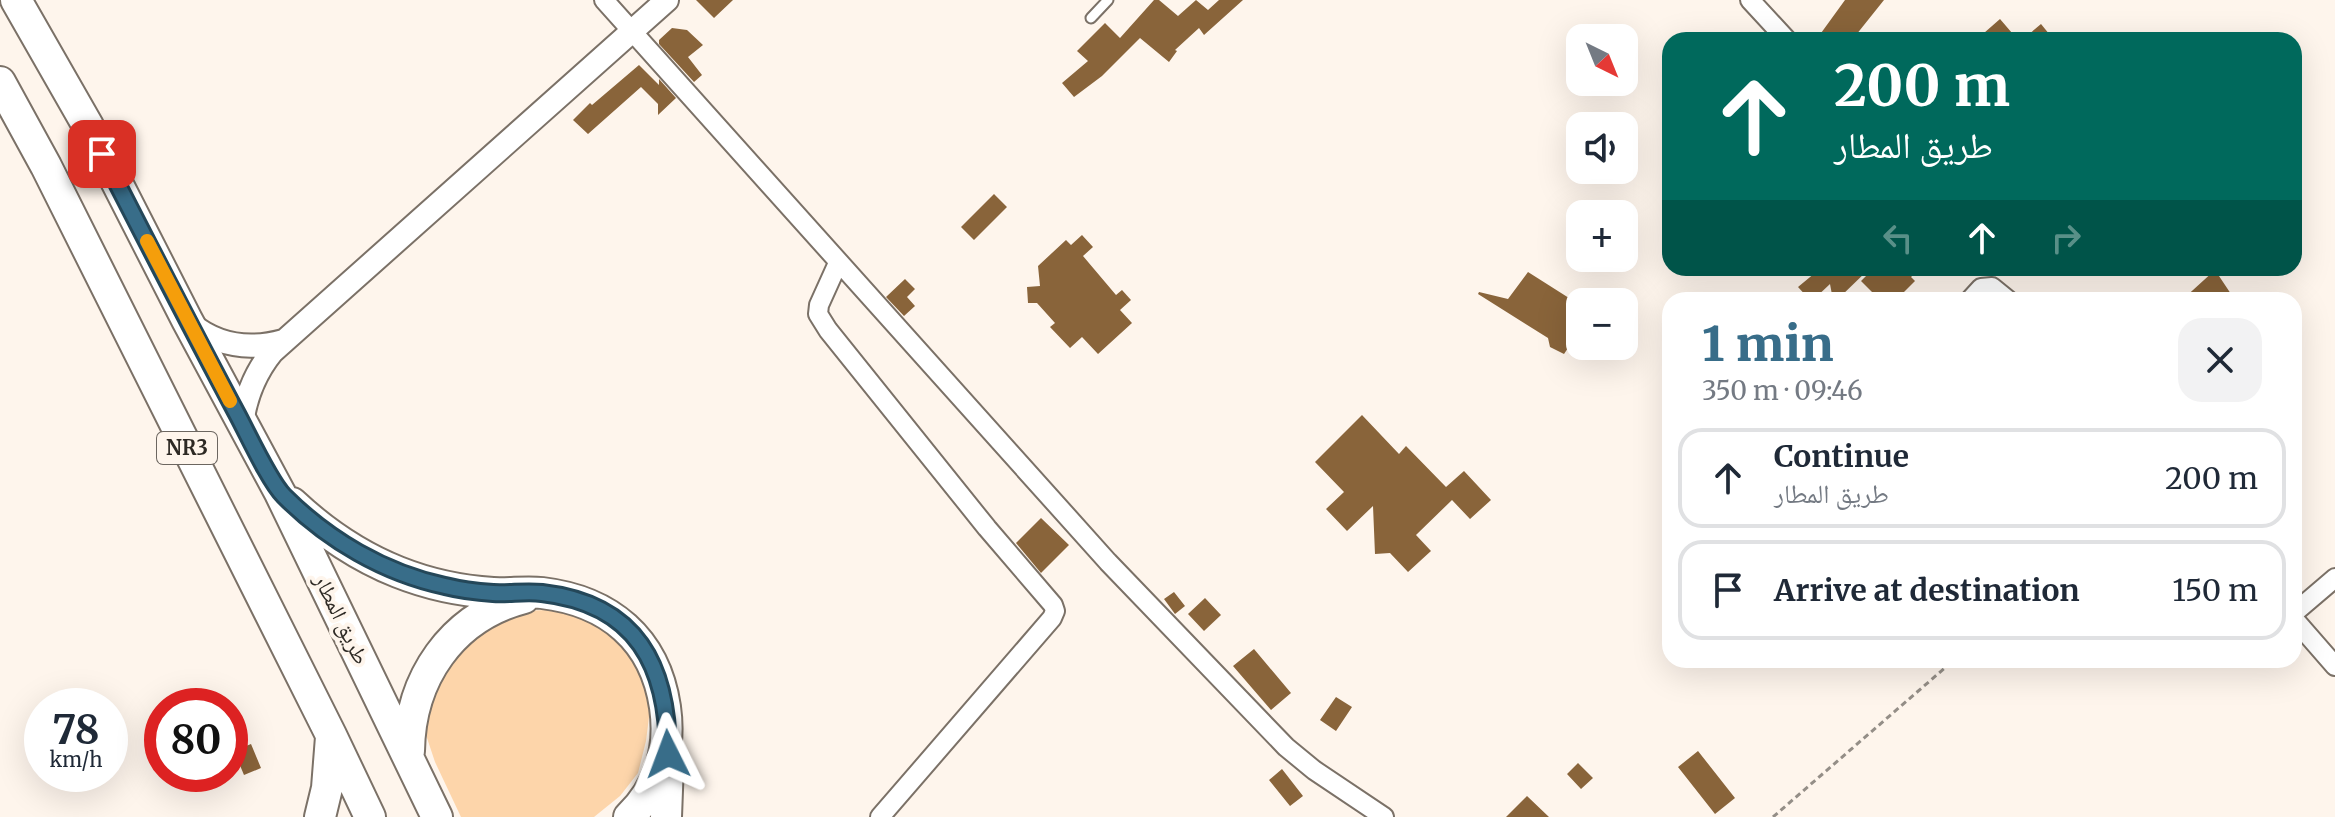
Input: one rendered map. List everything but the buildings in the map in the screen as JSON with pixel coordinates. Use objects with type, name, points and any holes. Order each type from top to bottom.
[{"type":"highway","name":"طريق المطار","points":[[16,0],[88,126],[280,493],[437,817]]},
{"type":"highway","name":"NR3","points":[[0,82],[46,166],[370,817]]},
{"type":"highway","points":[[280,493],[316,525],[356,552],[399,572],[469,590],[541,593],[566,598],[608,614],[639,641],[651,659],[659,680],[668,730],[666,817]]},
{"type":"highway","points":[[409,755],[409,729],[414,704],[422,680],[435,658],[471,622],[492,609],[541,593]]},
{"type":"highway","points":[[629,817],[645,799],[659,773],[666,752],[668,730]]},
{"type":"highway","points":[[320,817],[327,788],[331,735]]},
{"type":"street","points":[[604,0],[1108,562],[1286,747],[1314,770],[1384,817]]},
{"type":"street","points":[[242,423],[254,378],[283,341],[667,0]]},
{"type":"street","points":[[1750,0],[1780,32]]},
{"type":"street","points":[[838,263],[818,314],[1055,611],[880,817]]},
{"type":"street","points":[[1977,292],[1981,288],[1992,287],[1998,292]]},
{"type":"street","points":[[187,320],[208,335],[232,344],[258,346],[283,341]]},
{"type":"street","points":[[2302,609],[2335,578]]},
{"type":"street","points":[[2302,626],[2335,666]]},
{"type":"lane","points":[[1091,18],[1108,0]]},
{"type":"path","points":[[1773,817],[1945,668]]},
{"type":"shaded area","points":[[520,611],[576,613],[609,633],[629,653],[641,675],[650,709],[638,773],[620,796],[594,817],[461,817],[435,762],[423,726],[427,703],[457,641]]},
{"type":"slow traffic","points":[[147,241],[230,401]]},
{"type":"route","points":[[102,154],[280,493],[316,525],[356,552],[399,572],[469,590],[541,593],[566,598],[608,614],[639,641],[651,659],[664,701],[668,754]]}]
